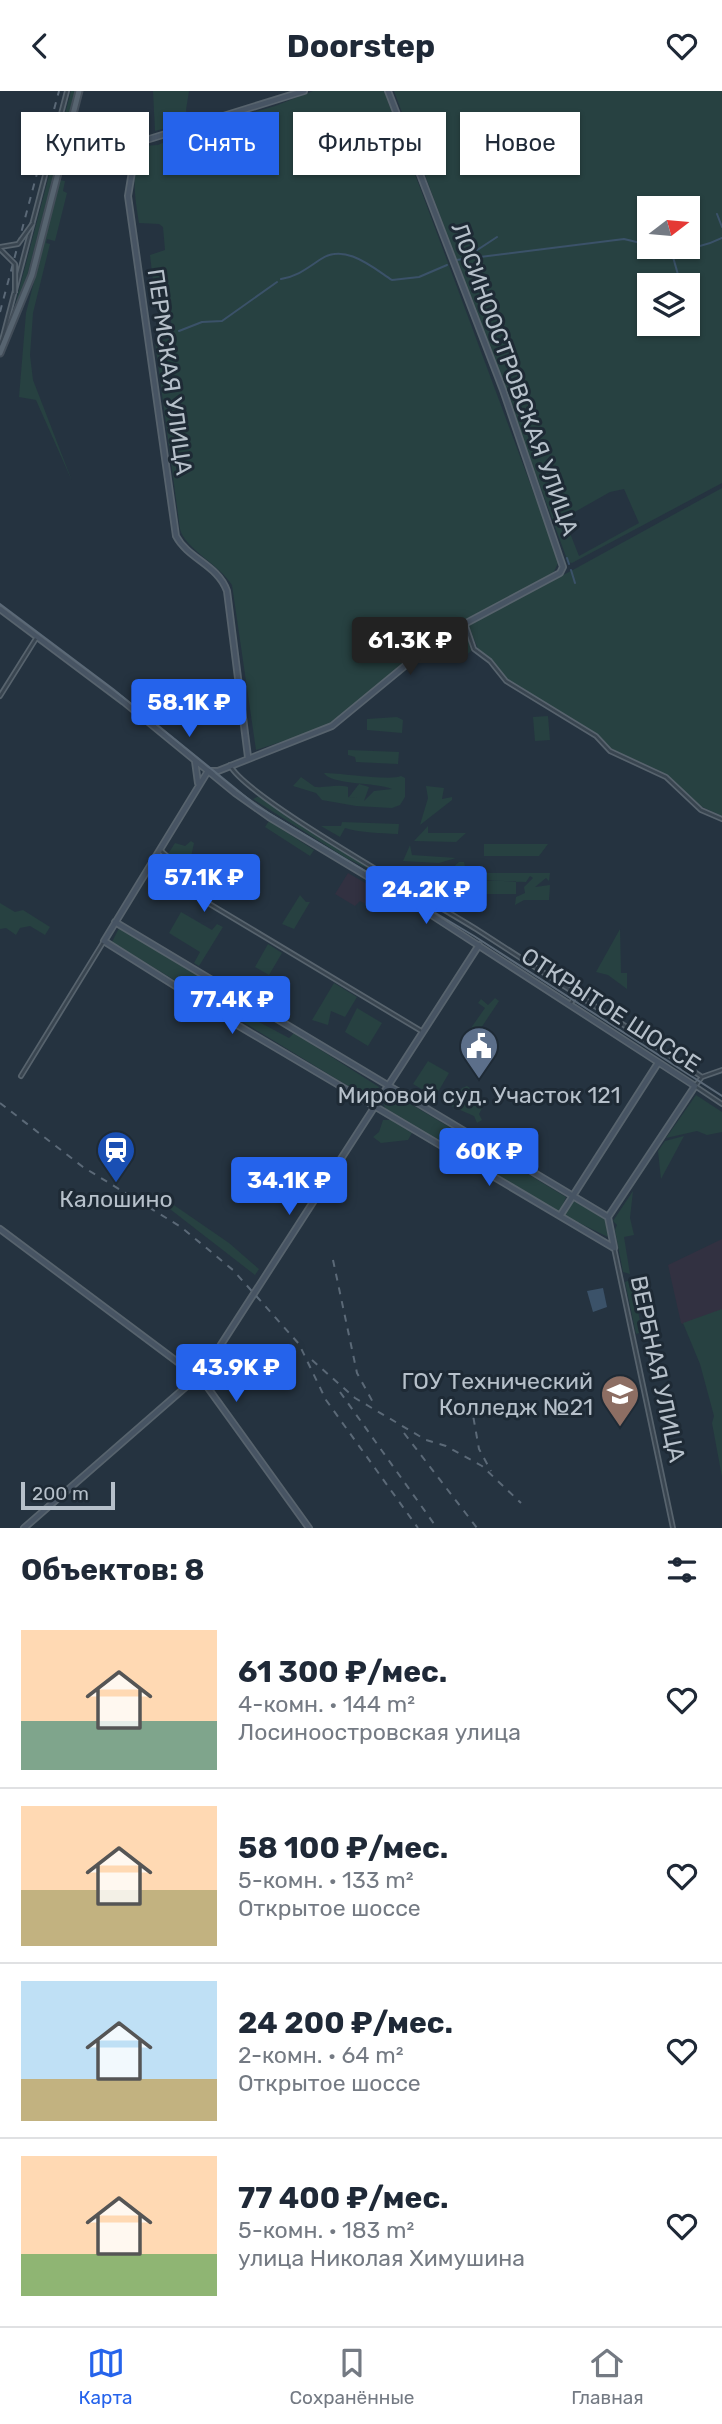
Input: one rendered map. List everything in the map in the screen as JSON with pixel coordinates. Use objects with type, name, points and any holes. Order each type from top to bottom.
[{"type":"main road","points":[[0,353],[30,282],[79,91]]},
{"type":"street","points":[[0,347],[67,91]]},
{"type":"street","name":"ПЕРМСКАЯ УЛИЦА","points":[[248,757],[228,591],[215,571],[182,546],[176,536],[128,196],[135,153],[143,141],[304,91]]},
{"type":"street","name":"ЛОСИНООСТРОВСКАЯ УЛИЦА","points":[[208,771],[332,726],[440,637],[562,571],[563,562],[503,390],[388,91]]},
{"type":"street","points":[[0,248],[18,244],[33,223]]},
{"type":"street","points":[[0,248],[15,264],[15,293]]},
{"type":"street","name":"ОТКРЫТОЕ ШОССЕ","points":[[0,609],[124,702],[195,761],[269,817],[479,946],[722,1104]]},
{"type":"street","points":[[465,622],[474,649],[490,661],[506,681],[596,736],[610,751],[666,777],[701,810],[722,819]]},
{"type":"street","points":[[0,695],[37,637]]},
{"type":"street","points":[[195,761],[199,775],[197,787]]},
{"type":"street","points":[[230,765],[233,772],[263,796],[702,1077]]},
{"type":"street","points":[[21,1076],[208,771]]},
{"type":"street","points":[[160,850],[169,857],[183,888],[424,1033]]},
{"type":"street","points":[[381,885],[387,875]]},
{"type":"street","points":[[116,922],[388,1088],[608,1217],[695,1086],[702,1077],[722,1070]]},
{"type":"street","points":[[104,941],[614,1248]]},
{"type":"street","points":[[24,1528],[198,1378],[479,946]]},
{"type":"street","points":[[570,1005],[576,994]]},
{"type":"street","points":[[560,1216],[658,1063]]},
{"type":"street","name":"ВЕРБНАЯ УЛИЦА","points":[[608,1217],[673,1528]]},
{"type":"street","points":[[0,1229],[198,1378],[309,1528]]},
{"type":"street","points":[[593,1235],[607,1240],[611,1235]]},
{"type":"shaded area","points":[[348,873],[390,897],[382,912],[360,901],[355,906],[335,894]]},
{"type":"shaded area","points":[[722,1239],[722,1318],[690,1328],[681,1323],[668,1265]]},
{"type":"shaded area","points":[[603,1288],[607,1307],[593,1312],[587,1291]]},
{"type":"green space","points":[[71,91],[75,91],[70,112],[66,112]]},
{"type":"green space","points":[[153,91],[189,91],[186,112],[163,112],[163,129],[155,131]]},
{"type":"green space","points":[[313,91],[384,91],[392,112],[293,112],[293,175],[415,175],[559,561],[553,574],[440,635],[333,725],[256,750],[232,585],[188,543],[180,529],[155,342],[173,337],[171,321],[163,307],[156,306],[150,255],[165,250],[163,227],[159,224],[139,223],[135,175],[149,175],[149,146],[163,143],[163,175],[279,175],[279,112],[255,112]]},
{"type":"green space","points":[[394,91],[722,91],[722,483],[572,563],[568,562],[425,175],[446,175],[446,112],[402,112]],"holes":[[[624,489],[639,523],[579,556],[564,518],[610,492]]]},
{"type":"green space","points":[[49,175],[53,175],[26,280],[12,317]]},
{"type":"green space","points":[[60,180],[65,181],[63,191],[67,193],[55,241],[47,239],[46,243],[50,244],[33,313],[30,355],[33,380],[72,481],[36,400],[19,397],[26,313]]},
{"type":"green space","points":[[722,488],[722,816],[700,806],[660,771],[611,749],[597,734],[507,679],[491,660],[479,651],[467,623],[571,571]]},
{"type":"green space","points":[[463,628],[467,633],[471,651],[463,658],[460,646],[430,651]]},
{"type":"green space","points":[[548,716],[550,740],[535,741],[533,717]]},
{"type":"green space","points":[[397,717],[403,720],[402,733],[367,730],[367,719]]},
{"type":"green space","points":[[348,750],[399,752],[398,764],[356,762],[355,757],[348,755]]},
{"type":"green space","points":[[324,773],[401,776],[405,778],[405,797],[400,805],[392,808],[356,806],[322,800],[316,793],[293,786],[301,777],[315,787],[348,787],[348,797],[360,798],[349,797],[359,784],[369,787],[364,801],[374,791],[392,789],[335,780]]},
{"type":"green space","points":[[426,786],[444,788],[442,799],[452,797],[452,800],[420,825],[428,798]]},
{"type":"green space","points":[[259,796],[382,874],[346,858],[253,799]]},
{"type":"green space","points":[[269,821],[314,850],[310,856],[265,827]]},
{"type":"green space","points":[[342,822],[399,824],[398,834],[345,828],[340,837],[321,826],[341,826]]},
{"type":"green space","points":[[428,826],[428,833],[466,833],[456,842],[414,841]]},
{"type":"green space","points":[[191,841],[194,843],[191,857],[179,875],[168,854],[175,843],[185,846]]},
{"type":"green space","points":[[484,844],[548,844],[539,856],[484,856]]},
{"type":"green space","points":[[410,845],[412,855],[456,858],[439,863],[403,861]]},
{"type":"green space","points":[[459,862],[464,862],[470,888],[459,888],[455,881],[437,882]]},
{"type":"green space","points":[[479,873],[550,873],[549,881],[546,878],[535,887],[550,885],[549,900],[524,900],[515,905],[516,897],[525,893],[524,887],[533,878],[530,876],[526,882],[478,880]]},
{"type":"green space","points":[[483,881],[516,881],[516,894],[483,894]]},
{"type":"green space","points":[[300,895],[306,902],[310,902],[294,929],[282,924]]},
{"type":"green space","points":[[0,903],[15,912],[23,910],[50,927],[45,935],[30,926],[20,928],[16,935],[6,928],[0,929]]},
{"type":"green space","points":[[181,912],[212,930],[217,924],[223,927],[199,966],[194,963],[200,952],[169,933]]},
{"type":"green space","points":[[119,928],[242,1002],[237,1010],[289,1038],[294,1033],[379,1087],[371,1100],[112,942]]},
{"type":"green space","points":[[620,929],[621,973],[627,973],[627,989],[608,975],[596,972]]},
{"type":"green space","points":[[268,944],[282,953],[269,975],[255,967]]},
{"type":"green space","points":[[334,983],[357,997],[345,1017],[331,1011],[328,1025],[312,1020]]},
{"type":"green space","points":[[495,998],[499,1001],[477,1034],[471,1028],[485,1008],[478,1003],[481,999],[488,1005]]},
{"type":"green space","points":[[357,1008],[382,1023],[368,1046],[345,1032]]},
{"type":"green space","points":[[428,1061],[449,1073],[435,1097],[413,1084]]},
{"type":"green space","points":[[467,1086],[486,1100],[479,1114],[482,1120],[477,1123],[474,1116],[451,1106],[462,1088]]},
{"type":"green space","points":[[388,1094],[394,1094],[566,1197],[560,1212],[385,1108],[383,1102]]},
{"type":"green space","points":[[696,1095],[722,1112],[722,1132],[707,1135],[697,1131],[666,1138]]},
{"type":"green space","points":[[383,1120],[391,1120],[412,1133],[408,1140],[381,1143],[373,1137],[379,1132]]},
{"type":"green space","points":[[684,1136],[661,1179],[658,1151],[665,1141]]},
{"type":"green space","points":[[633,1191],[630,1218],[634,1235],[624,1237],[630,1274],[623,1272],[615,1230],[617,1225],[613,1221]]},
{"type":"green space","points":[[155,1192],[229,1243],[259,1269],[255,1275],[157,1199]]},
{"type":"green space","points":[[572,1200],[605,1219],[608,1237],[563,1215]]},
{"type":"green space","points":[[632,1279],[642,1332],[636,1334],[625,1282]]},
{"type":"green space","points":[[722,1309],[722,1477],[712,1423],[714,1416],[700,1364],[683,1323]]},
{"type":"waterway","points":[[717,214],[722,227]]},
{"type":"waterway","points":[[465,258],[497,237]]},
{"type":"waterway","points":[[700,246],[722,238]]},
{"type":"waterway","points":[[456,260],[624,239],[637,242]]},
{"type":"waterway","points":[[281,279],[297,274],[330,255],[339,254],[349,255],[367,263],[392,280],[419,277],[447,265]]},
{"type":"waterway","points":[[674,259],[678,273]]},
{"type":"waterway","points":[[179,331],[202,322],[222,321],[277,282]]},
{"type":"waterway","points":[[567,558],[569,564]]},
{"type":"waterway","points":[[571,570],[575,583]]},
{"type":"tram line","points":[[0,604],[113,689],[257,806],[474,936],[722,1096]]},
{"type":"railway","points":[[0,312],[59,91]]},
{"type":"railway","points":[[0,1103],[83,1167],[181,1227],[233,1270],[299,1344],[326,1400],[418,1528]]},
{"type":"railway","points":[[333,1260],[357,1373],[375,1406]]},
{"type":"railway","points":[[312,1360],[355,1398],[426,1440],[446,1446],[482,1466],[521,1503]]},
{"type":"railway","points":[[340,1392],[437,1528]]},
{"type":"railway","points":[[471,1404],[479,1449],[491,1471]]},
{"type":"railway","points":[[404,1433],[477,1528]]},
{"type":"place","name":"Мировой суд. Участок 121","points":[[479,1080]]},
{"type":"place","name":"Калошино","points":[[116,1184]]},
{"type":"place","name":"ГОУ Технический Колледж №21","points":[[620,1428]]}]
